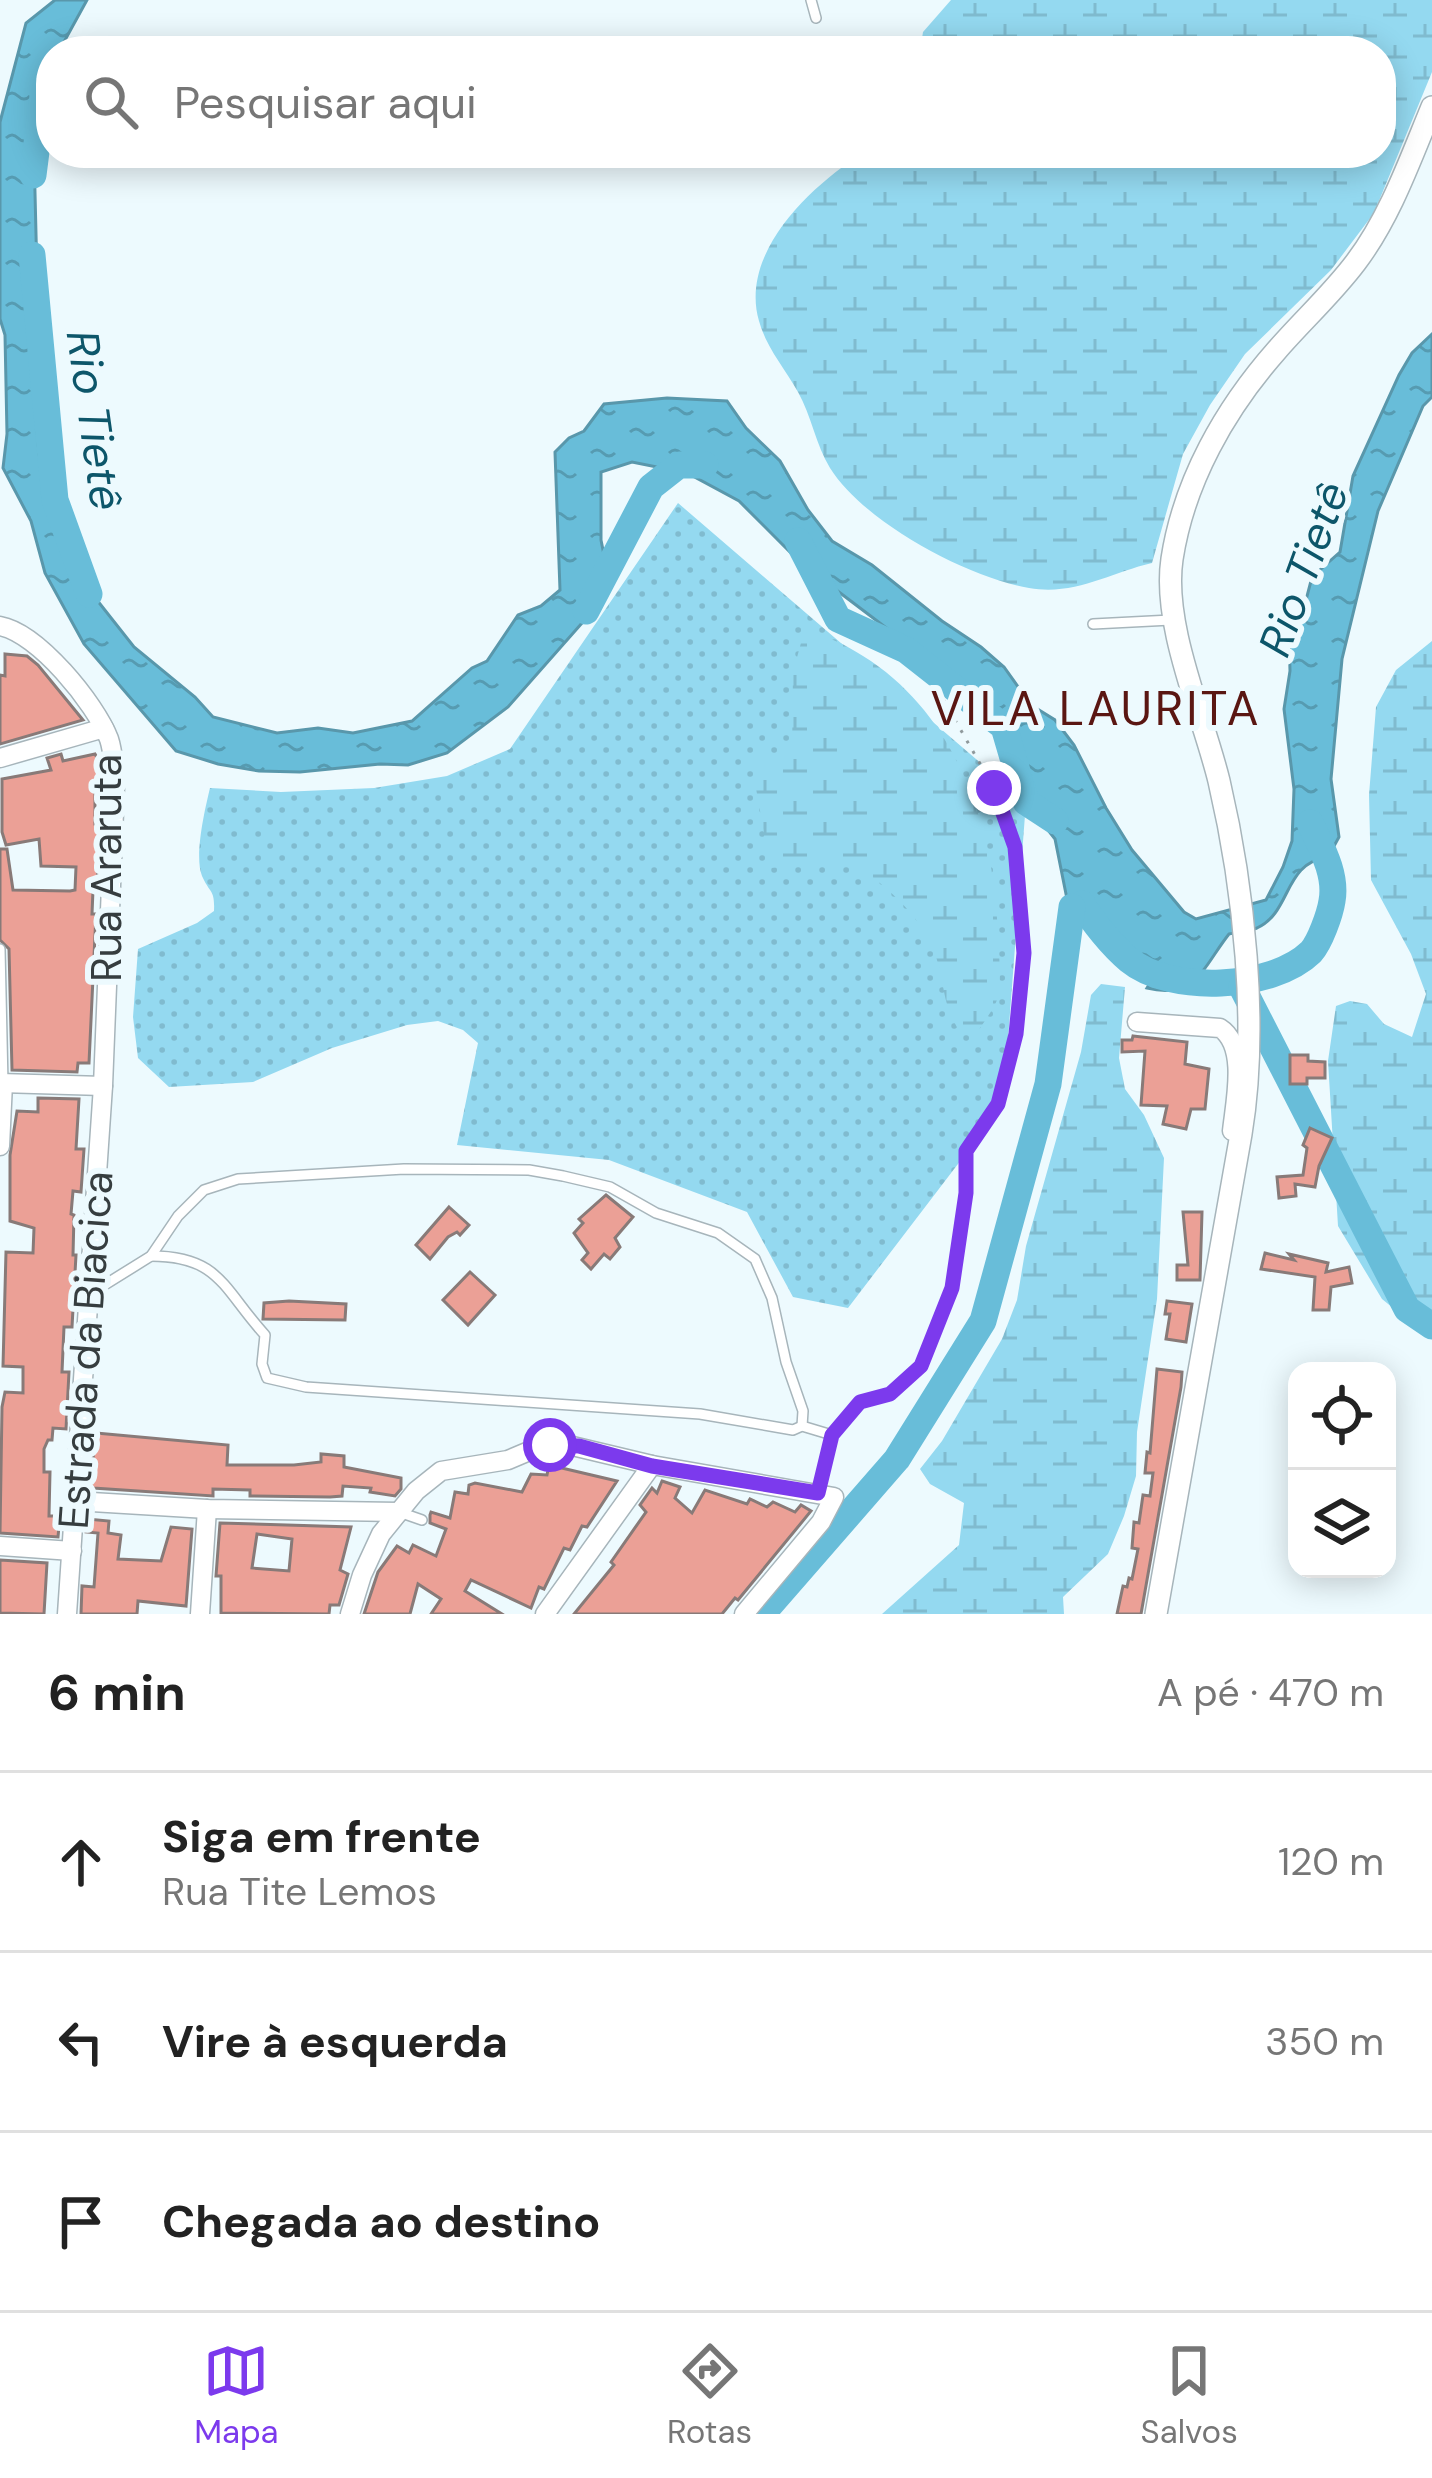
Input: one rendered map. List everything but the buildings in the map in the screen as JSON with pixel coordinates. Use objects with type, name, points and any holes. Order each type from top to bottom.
[{"type":"street","points":[[1156,1614],[1247,1097],[1248,1024],[1238,890],[1220,784],[1176,620],[1172,563],[1181,519],[1210,443],[1254,377],[1357,261],[1381,224],[1432,107]]},
{"type":"street","name":"Rua Araruta","points":[[0,626],[29,637],[48,654],[104,728],[112,749],[115,822],[103,1086]]},
{"type":"street","points":[[0,758],[104,728]]},
{"type":"street","points":[[1137,1022],[1220,1028],[1230,1034],[1236,1049],[1234,1166]]},
{"type":"street","points":[[0,1147],[2,1083],[103,1086]]},
{"type":"street","name":"Estrada da Biacica","points":[[67,1614],[103,1086]]},
{"type":"street","points":[[350,1614],[372,1550],[428,1478],[550,1445],[579,1446],[652,1466],[826,1495],[808,1538],[744,1614]]},
{"type":"street","points":[[545,1614],[652,1466]]},
{"type":"street","points":[[75,1501],[207,1509],[399,1511]]},
{"type":"street","points":[[200,1614],[207,1509]]},
{"type":"street","points":[[0,1546],[72,1551]]},
{"type":"lane","points":[[811,0],[816,18]]},
{"type":"lane","points":[[1093,624],[1176,620]]},
{"type":"lane","points":[[0,950],[2,1083]]},
{"type":"lane","points":[[90,1294],[151,1256],[187,1204],[204,1190],[238,1179],[295,1173],[529,1170],[610,1187],[656,1213],[718,1233],[755,1259],[772,1298],[803,1411],[802,1426]]},
{"type":"lane","points":[[826,1495],[832,1435],[860,1402],[890,1394],[921,1366],[952,1288],[966,1193]]},
{"type":"lane","points":[[151,1256],[177,1256],[209,1268],[265,1335],[262,1364],[267,1378],[306,1387],[700,1414],[794,1430],[802,1426],[832,1435]]},
{"type":"lane","points":[[399,1511],[422,1520]]},
{"type":"path","points":[[943,699],[994,788],[1015,847],[1024,953],[1016,1034],[998,1104],[966,1151],[966,1193]]},
{"type":"green space","points":[[951,0],[1432,0],[1432,72],[1396,160],[1396,36],[922,36]]},
{"type":"green space","points":[[842,168],[1393,168],[1374,213],[1331,270],[1245,354],[1210,405],[1183,454],[1152,563],[1077,586],[1046,590],[976,572],[919,544],[867,508],[825,459],[803,401],[759,321],[756,295],[770,246],[784,223]]},
{"type":"green space","points":[[678,503],[1026,802],[1003,1105],[848,1308],[793,1297],[747,1212],[609,1160],[457,1145],[478,1043],[463,1030],[438,1021],[407,1025],[332,1048],[253,1082],[169,1087],[138,1058],[133,1017],[138,949],[214,911],[199,857],[210,788],[281,792],[374,788],[447,776],[510,749]]},
{"type":"green space","points":[[804,632],[842,644],[896,681],[924,710],[965,778],[989,856],[1000,965],[998,998],[977,1033],[958,1029],[926,934],[877,881],[849,860],[770,868],[750,754],[792,758],[793,672]]},
{"type":"green space","points":[[1432,641],[1432,1333],[1415,1326],[1382,1299],[1338,1226],[1328,1061],[1336,1006],[1350,1001],[1367,1004],[1384,1024],[1412,1037],[1426,994],[1411,954],[1371,880],[1369,795],[1376,707],[1396,670]]},
{"type":"green space","points":[[1101,984],[1125,987],[1119,1058],[1125,1089],[1144,1115],[1164,1158],[1157,1299],[1137,1432],[1136,1476],[1124,1516],[1108,1554],[1063,1597],[1064,1614],[882,1614],[959,1545],[964,1503],[930,1484],[920,1469],[942,1441],[1002,1339],[1017,1300],[1026,1246],[1081,1052],[1091,995]]},
{"type":"water","name":"Rio Tietê","points":[[55,0],[87,0],[67,36],[36,36],[37,275],[33,308],[39,355],[34,391],[39,454],[56,528],[80,565],[89,590],[134,647],[213,717],[277,733],[318,728],[353,733],[412,721],[472,668],[487,661],[518,615],[541,606],[560,590],[555,452],[584,431],[604,404],[667,398],[727,401],[746,428],[780,461],[832,541],[872,565],[981,647],[1004,667],[1031,705],[1055,720],[1074,745],[1132,850],[1184,912],[1196,919],[1266,900],[1292,841],[1294,789],[1284,709],[1289,631],[1305,604],[1312,577],[1340,552],[1353,476],[1399,375],[1412,353],[1432,334],[1432,397],[1423,406],[1378,511],[1342,659],[1331,779],[1339,837],[1328,857],[1303,868],[1268,921],[1229,934],[1188,985],[1147,988],[1156,973],[1140,954],[1080,922],[1067,899],[1055,839],[1026,802],[1020,757],[988,705],[802,564],[739,501],[687,473],[632,462],[601,472],[601,540],[607,570],[597,606],[508,707],[447,753],[408,765],[300,772],[259,771],[176,751],[84,644],[45,573],[31,521],[3,468],[7,434],[5,335],[0,319],[0,122],[26,23]]},
{"type":"waterway","name":"Rio Tietê","points":[[33,175],[36,151]]},
{"type":"waterway","name":"Rio Tietê","points":[[32,255],[55,500],[89,594]]},
{"type":"waterway","name":"Rio Tietê","points":[[586,611],[651,487],[679,465],[705,465]]},
{"type":"waterway","name":"Rio Tietê","points":[[798,541],[838,619],[906,650],[1004,727],[1026,802],[1055,821]]},
{"type":"waterway","name":"Rio Tietê","points":[[1082,904],[1116,948],[1147,971],[1221,983],[1272,974],[1311,952],[1331,907],[1330,871],[1310,823]]},
{"type":"waterway","points":[[762,1614],[897,1459],[983,1321],[1048,1084],[1072,907]]},
{"type":"waterway","points":[[1242,987],[1407,1309],[1432,1326]]},
{"type":"district","name":"VILA LAURITA","points":[[1096,708]]},
{"type":"route","points":[[550,1445],[579,1446],[652,1466],[818,1493],[832,1435],[860,1402],[890,1394],[921,1366],[952,1288],[966,1193],[966,1151],[998,1104],[1016,1034],[1024,953],[1015,847],[994,788]]}]
